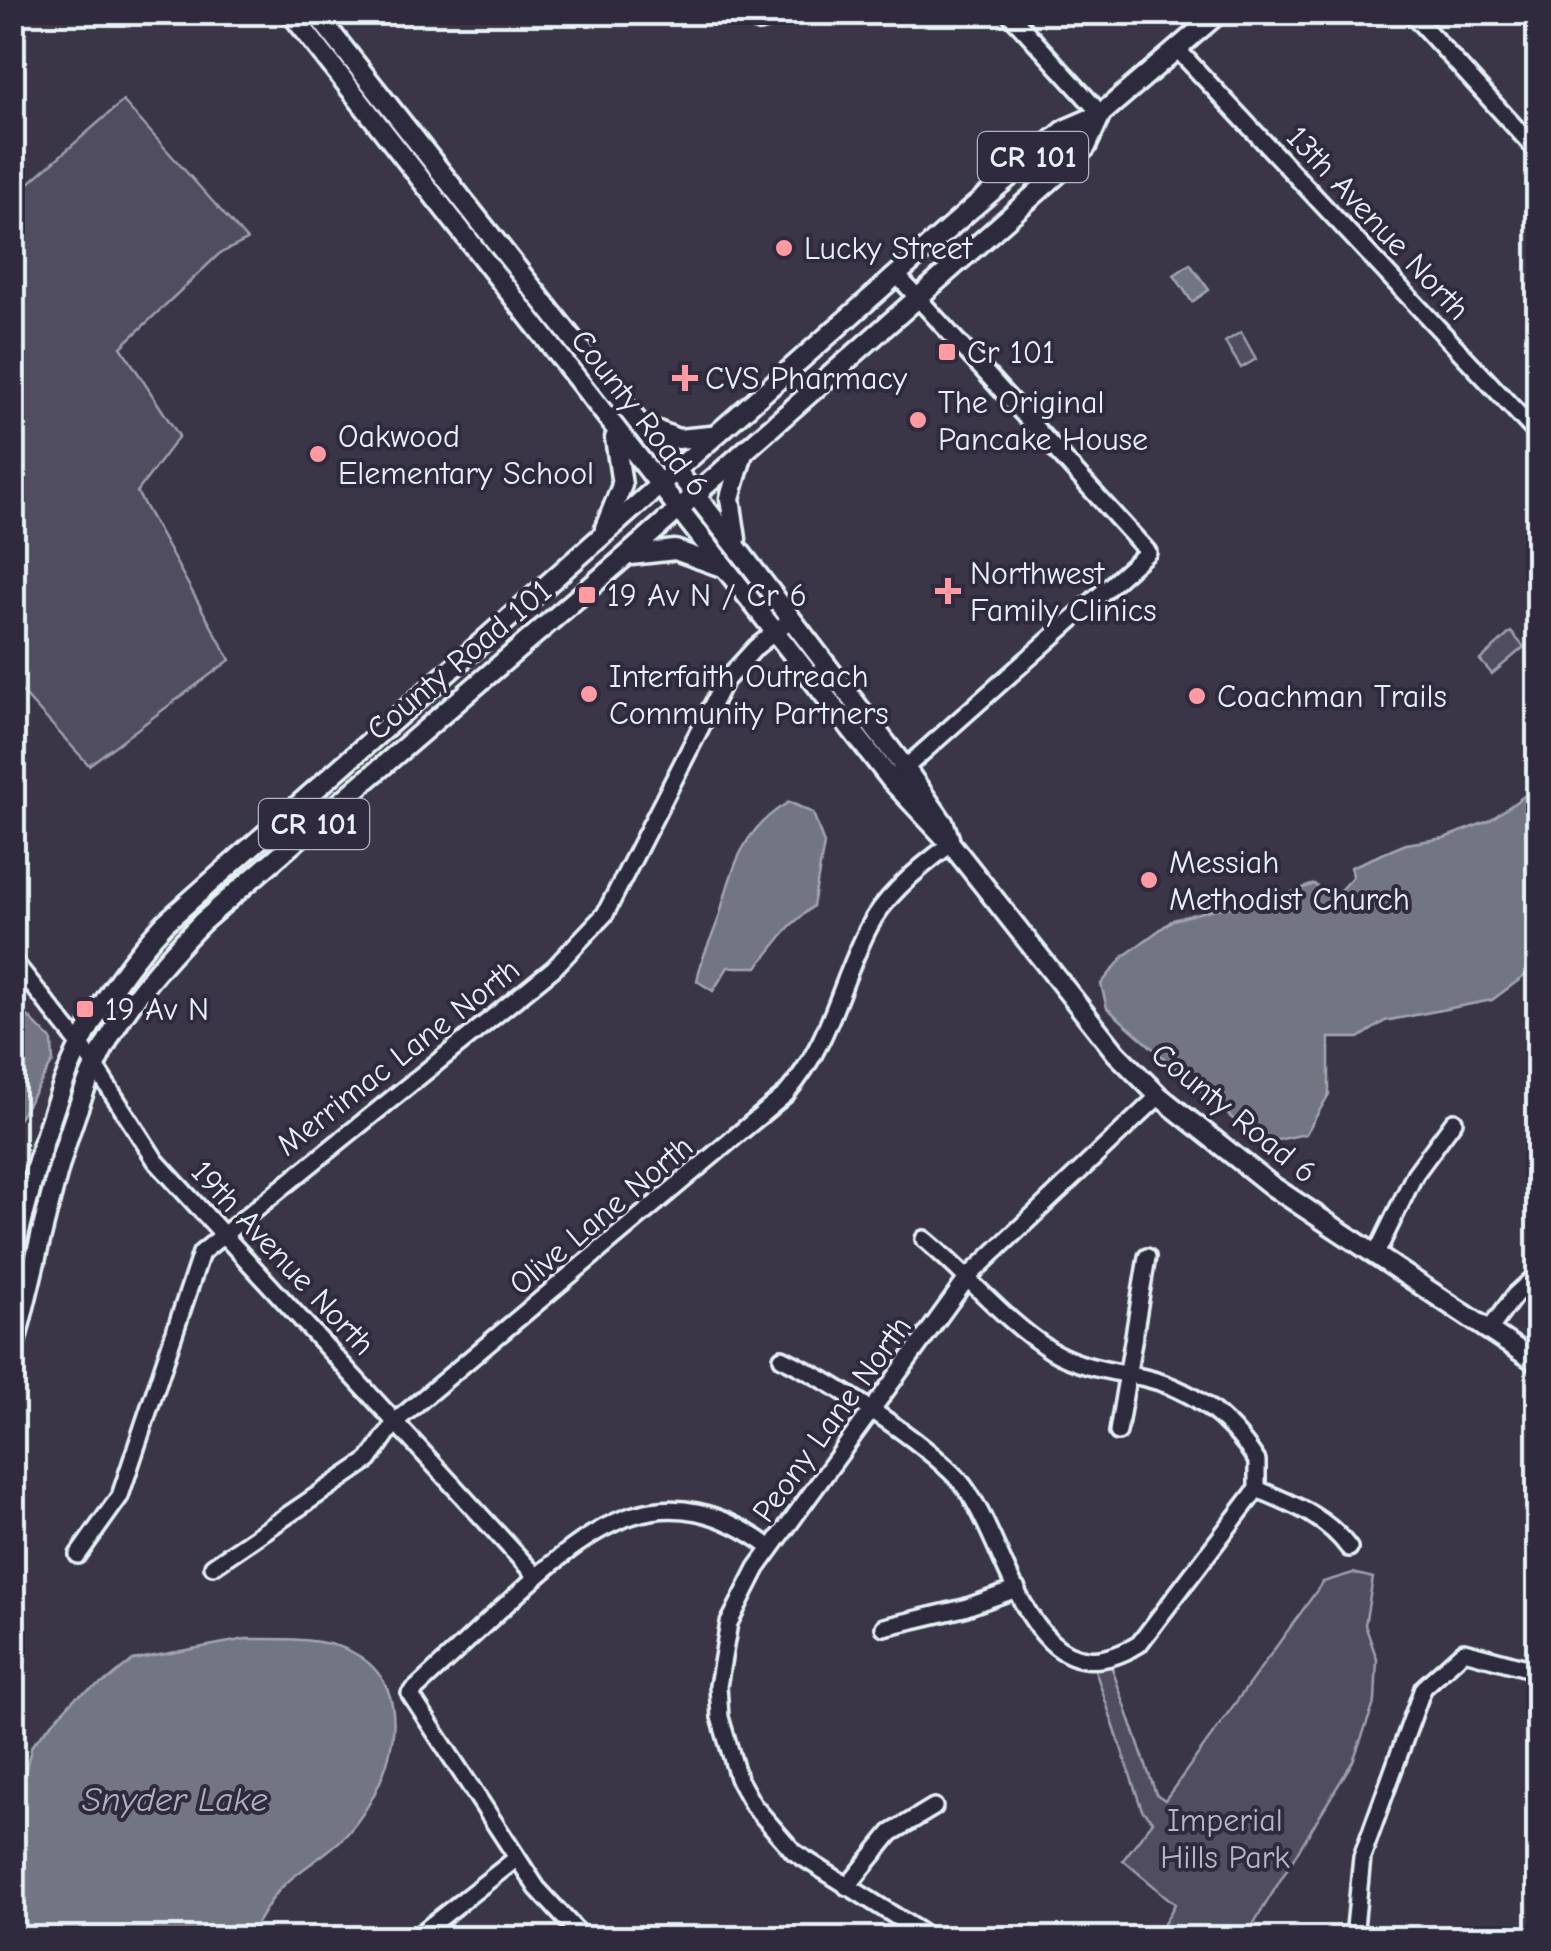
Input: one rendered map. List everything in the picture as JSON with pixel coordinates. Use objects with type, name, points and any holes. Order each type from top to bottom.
[{"type":"main road","name":"County Road 6","points":[[290,12],[676,510],[774,632],[898,774]]},
{"type":"main road","name":"County Road 6","points":[[314,12],[792,619],[950,844],[1096,1028],[1159,1096],[1228,1155],[1538,1363]]},
{"type":"main road","name":"County Road 101","points":[[12,1259],[55,1099],[80,1044],[127,965],[165,923],[1066,129],[1101,114],[1220,12]]},
{"type":"main road","name":"County Road 101","points":[[12,1354],[80,1102],[94,1066],[140,990],[202,922],[626,556],[1086,147],[1101,114]]},
{"type":"main road","points":[[636,421],[678,439],[716,435]]},
{"type":"main road","points":[[602,535],[622,485],[621,455],[612,428]]},
{"type":"main road","points":[[738,550],[730,498],[744,450]]},
{"type":"main road","points":[[626,556],[675,550],[724,568]]},
{"type":"street","points":[[728,12],[759,22],[795,12]]},
{"type":"street","points":[[1008,12],[1101,114]]},
{"type":"street","points":[[1410,12],[1538,152]]},
{"type":"street","name":"13th Avenue North","points":[[1177,49],[1538,435]]},
{"type":"street","points":[[897,275],[1148,552],[898,774]]},
{"type":"street","name":"Merrimac Lane North","points":[[78,1555],[120,1496],[201,1253],[224,1230],[582,943],[605,914],[724,682],[792,619]]},
{"type":"street","name":"Olive Lane North","points":[[212,1566],[368,1460],[396,1421],[786,1094],[824,1041],[870,925],[905,883],[950,844]]},
{"type":"street","name":"19th Avenue North","points":[[12,959],[80,1044],[156,1161],[224,1230],[536,1576]]},
{"type":"street","name":"Peony Lane North","points":[[517,1858],[410,1694],[536,1576],[602,1525],[664,1508],[714,1516],[771,1548],[969,1276],[1159,1096]]},
{"type":"street","points":[[1375,1256],[1415,1174],[1454,1121]]},
{"type":"street","points":[[782,1358],[937,1460],[972,1496],[1044,1639],[1074,1656],[1091,1658],[1124,1653],[1151,1631],[1256,1489],[1257,1460],[1212,1408],[1166,1383],[1056,1354],[1035,1340],[924,1239]]},
{"type":"street","points":[[1118,1432],[1147,1257]]},
{"type":"street","points":[[1489,1330],[1516,1294],[1538,1274]]},
{"type":"street","points":[[1256,1489],[1316,1516],[1336,1531],[1349,1548]]},
{"type":"street","points":[[771,1548],[741,1594],[722,1654],[718,1686],[726,1748],[761,1818],[794,1852],[930,1938]]},
{"type":"street","points":[[884,1627],[964,1608],[1016,1589]]},
{"type":"street","points":[[1354,1938],[1362,1856],[1423,1688],[1464,1651],[1538,1670]]},
{"type":"street","points":[[847,1887],[891,1833],[934,1806]]},
{"type":"street","points":[[415,1938],[517,1858],[583,1938]]},
{"type":"green space","points":[[123,101],[247,240],[219,254],[121,347],[179,436],[137,492],[230,660],[89,765],[13,682],[13,197]]},
{"type":"green space","points":[[1241,332],[1256,359],[1241,368],[1225,342]]},
{"type":"green space","points":[[1511,632],[1524,647],[1492,674],[1480,660]]},
{"type":"green space","name":"Imperial Hills Park","points":[[1353,1573],[1373,1578],[1365,1625],[1377,1659],[1375,1701],[1353,1761],[1245,1938],[1156,1938],[1175,1904],[1123,1860],[1153,1821],[1142,1810],[1091,1658],[1108,1657],[1156,1794],[1165,1800],[1323,1582]]},
{"type":"water","points":[[1190,264],[1209,290],[1192,302],[1174,275]]},
{"type":"water","points":[[1538,786],[1538,966],[1492,1000],[1385,1021],[1359,1038],[1329,1038],[1329,1094],[1306,1134],[1273,1141],[1242,1127],[1107,1008],[1101,984],[1124,956],[1173,920],[1213,909],[1257,905],[1314,884],[1332,899],[1353,876],[1351,867],[1406,844],[1444,838],[1489,821]]},
{"type":"water","points":[[789,802],[813,813],[824,844],[813,906],[790,926],[757,967],[728,967],[713,991],[697,981],[735,864],[761,823]]},
{"type":"water","points":[[13,1001],[52,1041],[53,1062],[13,1128]]},
{"type":"water","name":"Snyder Lake","points":[[246,1639],[300,1640],[340,1647],[374,1669],[388,1689],[393,1713],[392,1739],[376,1791],[363,1814],[341,1841],[282,1887],[248,1938],[32,1938],[12,1881],[14,1814],[32,1745],[75,1698],[110,1679],[133,1660]]},
{"type":"place","name":"Lucky Street","points":[[784,248]]},
{"type":"place","name":"Cr 101","points":[[947,352]]},
{"type":"place","name":"CVS Pharmacy","points":[[685,378]]},
{"type":"place","name":"The Original Pancake House","points":[[918,420]]},
{"type":"place","name":"Oakwood Elementary School","points":[[318,454]]},
{"type":"place","name":"Northwest Family Clinics","points":[[948,591]]},
{"type":"place","name":"19 Av N / Cr 6","points":[[587,595]]},
{"type":"place","name":"Interfaith Outreach Community Partners","points":[[589,694]]},
{"type":"place","name":"Coachman Trails","points":[[1197,696]]},
{"type":"place","name":"Messiah Methodist Church","points":[[1149,880]]},
{"type":"place","name":"19 Av N","points":[[85,1009]]}]
